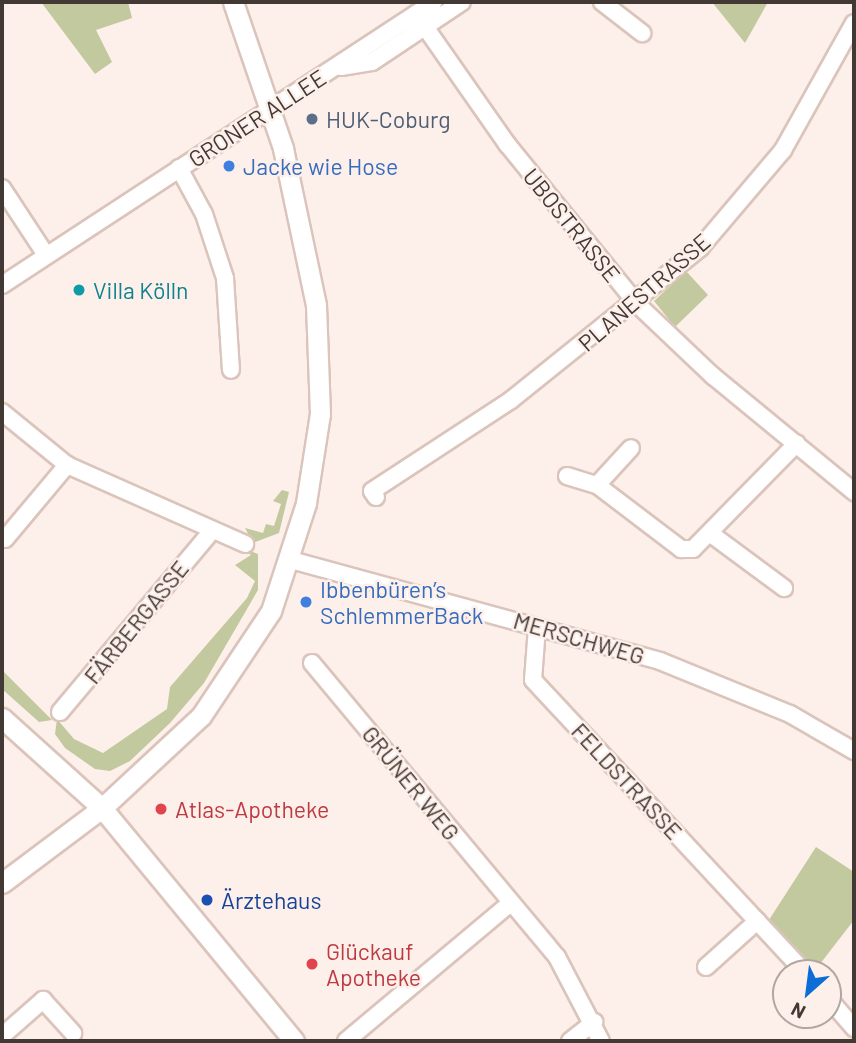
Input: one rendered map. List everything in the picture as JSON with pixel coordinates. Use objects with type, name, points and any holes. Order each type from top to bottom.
[{"type":"main road","points":[[2,883],[102,808],[166,754],[222,688],[262,629],[291,560],[316,453],[321,371],[306,245],[272,110],[233,2]]},
{"type":"main road","points":[[2,718],[102,808],[294,1041]]},
{"type":"street","name":"GRONER ALLEE","points":[[422,19],[434,2]]},
{"type":"street","name":"GRONER ALLEE","points":[[2,285],[335,68],[422,19],[462,2]]},
{"type":"street","points":[[602,2],[642,33]]},
{"type":"street","name":"UBOSTRASSE","points":[[422,19],[507,144],[637,303],[713,376],[852,485]]},
{"type":"street","name":"PLANESTRASSE","points":[[376,497],[372,491],[511,400],[637,303],[700,248],[783,150],[854,23]]},
{"type":"street","name":"GRONER ALLEE","points":[[179,168],[204,214],[225,278],[231,370]]},
{"type":"street","points":[[2,188],[46,255]]},
{"type":"street","points":[[2,412],[67,466],[245,544]]},
{"type":"street","points":[[568,475],[597,485],[681,549],[694,549],[797,443]]},
{"type":"street","points":[[597,485],[631,448]]},
{"type":"street","points":[[5,539],[67,466]]},
{"type":"street","name":"FÄRBERGASSE","points":[[60,712],[212,531]]},
{"type":"street","points":[[711,534],[785,588]]},
{"type":"street","name":"MERSCHWEG","points":[[291,560],[660,661],[790,714],[854,751]]},
{"type":"street","name":"FELDSTRASSE","points":[[537,627],[533,680],[792,959]]},
{"type":"street","name":"GRÜNER WEG","points":[[312,663],[509,904],[557,957],[594,1022],[601,1041]]},
{"type":"street","points":[[346,1041],[509,904]]},
{"type":"street","points":[[706,967],[757,921]]},
{"type":"street","points":[[2,1037],[43,1000],[73,1033]]},
{"type":"street","points":[[842,1014],[854,1028]]},
{"type":"street","points":[[570,1041],[594,1022]]},
{"type":"green space","points":[[41,2],[128,2],[132,18],[96,30],[112,62],[95,74]]},
{"type":"green space","points":[[712,2],[768,2],[745,43]]},
{"type":"green space","points":[[686,271],[708,295],[675,327],[654,301]]},
{"type":"green space","points":[[282,490],[289,492],[279,533],[253,543],[245,528],[263,533],[266,524],[274,526],[281,504],[273,501]]},
{"type":"green space","points":[[242,548],[258,554],[258,590],[204,683],[170,723],[130,761],[110,771],[95,769],[65,748],[55,734],[57,719],[74,739],[103,753],[167,709],[170,687],[247,598],[255,581],[235,565],[251,555]]},
{"type":"green space","points":[[2,656],[3,671],[52,720],[39,722],[2,689]]},
{"type":"green space","points":[[816,847],[854,872],[854,920],[824,959],[800,959],[767,923]]},
{"type":"place","name":"HUK-Coburg","points":[[312,119]]},
{"type":"place","name":"Jacke wie Hose","points":[[229,166]]},
{"type":"place","name":"Villa Kölln","points":[[79,290]]},
{"type":"place","name":"Ibbenbüren’s SchlemmerBack","points":[[306,602]]},
{"type":"place","name":"Atlas-Apotheke","points":[[161,809]]},
{"type":"place","name":"Ärztehaus","points":[[207,900]]},
{"type":"place","name":"Glückauf Apotheke","points":[[312,964]]}]
